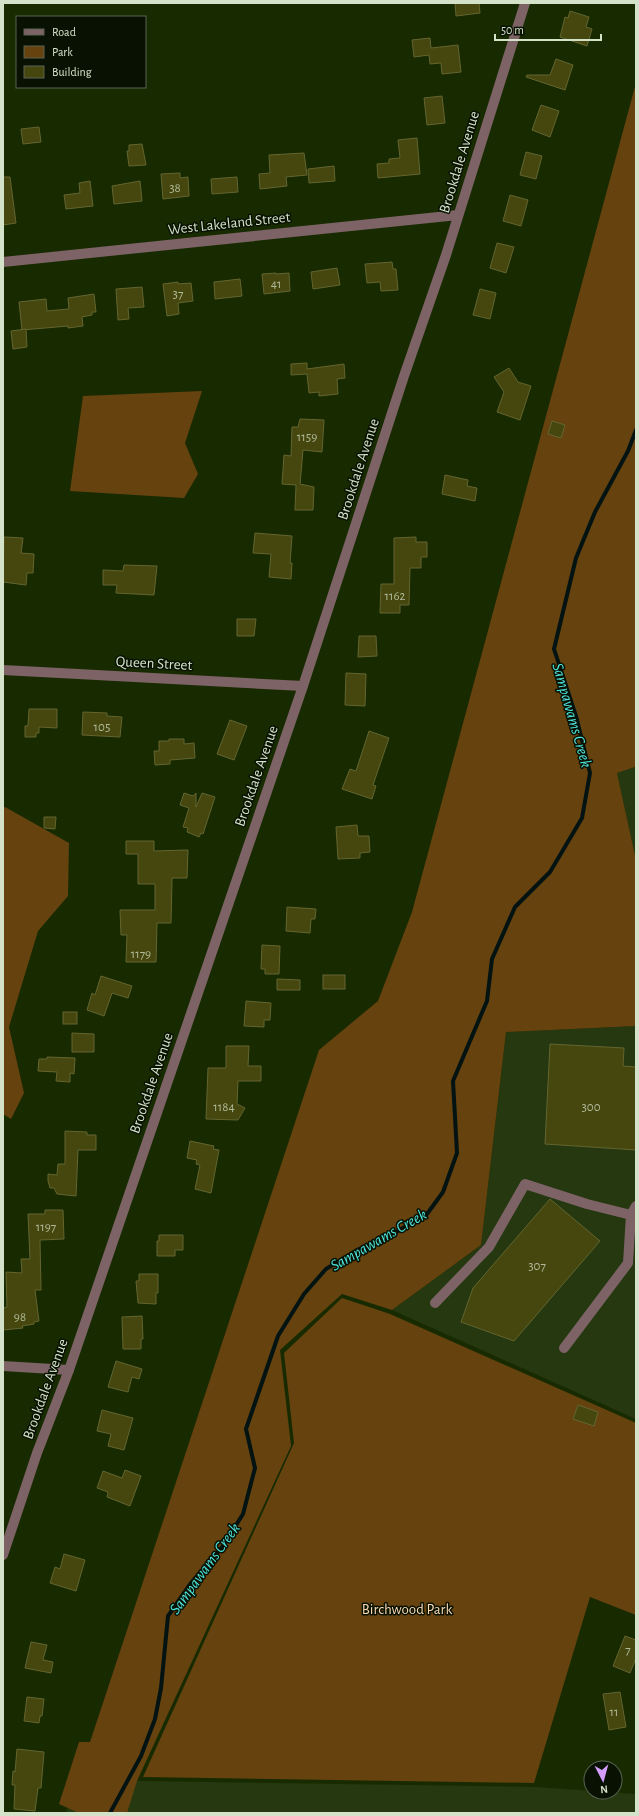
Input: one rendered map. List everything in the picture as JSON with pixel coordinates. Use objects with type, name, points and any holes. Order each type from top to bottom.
[{"type":"street","name":"Brookdale Avenue","points":[[3,1555],[38,1453],[69,1370],[303,686],[458,215],[525,3]]},
{"type":"street","name":"West Lakeland Street","points":[[3,262],[458,215]]},
{"type":"street","name":"Queen Street","points":[[3,670],[303,686]]},
{"type":"street","points":[[435,1304],[489,1247],[525,1184],[633,1217]]},
{"type":"street","points":[[564,1348],[628,1263],[633,1217],[636,1206]]},
{"type":"street","points":[[3,1366],[69,1370]]},
{"type":"shaded area","points":[[636,748],[636,860],[617,773],[635,767]]},
{"type":"shaded area","points":[[636,1026],[636,1419],[392,1310],[481,1245],[506,1032]]},
{"type":"shaded area","points":[[78,1780],[535,1787],[583,1790],[583,1800],[623,1800],[623,1793],[636,1794],[636,1813],[66,1813]]},
{"type":"green space","points":[[636,83],[636,748],[635,767],[617,773],[636,860],[636,1026],[506,1032],[481,1245],[392,1310],[342,1294],[280,1350],[291,1446],[137,1781],[127,1813],[79,1813],[59,1804],[79,1742],[90,1742],[319,1050],[378,1001],[412,912]]},
{"type":"green space","points":[[202,391],[185,443],[198,474],[184,498],[70,491],[83,396]]},
{"type":"green space","points":[[5,807],[69,843],[68,896],[38,931],[9,1027],[24,1093],[11,1119],[3,1114],[3,808]]},
{"type":"green space","name":"Birchwood Park","points":[[342,1298],[390,1314],[636,1423],[636,1615],[590,1597],[534,1783],[143,1777],[294,1443],[284,1353]]},
{"type":"building","points":[[455,3],[479,3],[480,13],[456,16]]},
{"type":"building","points":[[570,11],[589,17],[586,27],[592,29],[587,46],[560,37],[565,17],[568,18]]},
{"type":"building","points":[[430,38],[431,48],[458,45],[461,72],[442,74],[441,63],[430,64],[429,55],[414,57],[412,40]]},
{"type":"building","points":[[556,59],[573,65],[565,90],[526,77],[527,75],[550,75]]},
{"type":"building","points":[[442,96],[445,123],[427,125],[424,98]]},
{"type":"building","points":[[541,105],[559,111],[550,137],[532,130]]},
{"type":"building","points":[[39,127],[41,142],[23,144],[21,129]]},
{"type":"building","points":[[417,138],[420,174],[378,178],[377,164],[389,163],[389,159],[400,158],[398,140]]},
{"type":"building","points":[[142,144],[146,165],[129,166],[127,151],[129,151],[129,145]]},
{"type":"building","points":[[526,152],[542,156],[536,179],[520,175]]},
{"type":"building","points":[[304,153],[307,175],[286,177],[287,186],[260,189],[259,174],[270,173],[269,155]]},
{"type":"building","points":[[334,166],[335,181],[309,183],[308,169]]},
{"type":"building","points":[[180,173],[180,178],[188,177],[189,196],[163,199],[161,174]]},
{"type":"building","points":[[3,177],[10,177],[16,223],[3,225]]},
{"type":"building","points":[[237,177],[238,192],[212,194],[211,179]]},
{"type":"building","points":[[90,181],[93,206],[66,209],[64,195],[80,193],[79,183]]},
{"type":"building","points":[[140,181],[142,201],[114,204],[112,186]]},
{"type":"building","points":[[510,195],[528,200],[521,226],[503,221]]},
{"type":"building","points":[[497,243],[514,247],[506,273],[490,268]]},
{"type":"building","points":[[392,262],[393,269],[396,269],[398,290],[381,291],[380,282],[367,283],[365,264]]},
{"type":"building","points":[[337,268],[340,285],[313,289],[311,272]]},
{"type":"building","points":[[289,273],[290,291],[264,294],[262,274]]},
{"type":"building","points":[[240,279],[242,296],[215,299],[214,282]]},
{"type":"building","points":[[178,282],[178,284],[191,283],[193,301],[178,303],[179,314],[167,316],[163,284]]},
{"type":"building","points":[[142,287],[144,307],[128,308],[129,319],[118,320],[116,289]]},
{"type":"building","points":[[480,289],[496,293],[490,319],[473,315]]},
{"type":"building","points":[[94,294],[96,312],[92,312],[92,315],[82,317],[83,326],[22,330],[19,302],[46,299],[47,311],[69,309],[68,298]]},
{"type":"building","points":[[26,329],[27,347],[13,349],[11,331]]},
{"type":"building","points":[[307,363],[307,369],[344,364],[345,378],[337,379],[338,394],[319,396],[319,392],[309,393],[307,374],[291,375],[291,364]]},
{"type":"building","points":[[509,368],[518,382],[531,386],[520,420],[497,412],[504,392],[494,377]]},
{"type":"building","points":[[300,419],[324,420],[322,452],[303,450],[300,484],[314,487],[313,510],[295,510],[296,485],[282,484],[284,455],[291,456],[292,427],[298,427]]},
{"type":"building","points":[[552,421],[565,425],[561,438],[548,434]]},
{"type":"building","points":[[445,475],[468,480],[467,486],[477,488],[475,501],[442,494]]},
{"type":"building","points":[[255,533],[292,536],[290,563],[292,563],[291,579],[269,577],[271,554],[253,553]]},
{"type":"building","points":[[4,537],[23,538],[21,553],[34,554],[33,573],[27,573],[26,585],[3,582]]},
{"type":"building","points":[[416,537],[416,542],[427,542],[427,557],[421,557],[421,568],[410,568],[409,605],[400,605],[400,613],[380,613],[381,584],[394,584],[394,538]]},
{"type":"building","points":[[124,565],[157,566],[154,595],[116,593],[117,585],[103,585],[103,570],[123,571]]},
{"type":"building","points":[[237,619],[256,619],[254,636],[237,636]]},
{"type":"building","points":[[359,636],[376,636],[377,656],[358,657]]},
{"type":"building","points":[[346,673],[366,674],[365,706],[345,705]]},
{"type":"building","points":[[29,709],[57,709],[57,728],[39,727],[39,733],[36,733],[36,737],[25,737],[25,726],[28,726]]},
{"type":"building","points":[[83,712],[107,713],[107,716],[122,717],[120,737],[82,735]]},
{"type":"building","points":[[230,720],[247,726],[234,760],[217,754]]},
{"type":"building","points":[[369,731],[389,738],[373,785],[376,786],[372,799],[342,789],[350,769],[356,771]]},
{"type":"building","points":[[169,739],[184,739],[184,744],[194,743],[195,758],[170,760],[170,764],[155,765],[154,751],[159,751],[159,741],[169,741]]},
{"type":"building","points":[[184,793],[193,796],[196,793],[196,807],[202,793],[215,797],[203,834],[201,833],[199,837],[187,832],[188,828],[183,827],[189,808],[180,805]]},
{"type":"building","points":[[44,817],[56,817],[55,829],[44,828]]},
{"type":"building","points":[[357,825],[358,836],[369,836],[370,852],[360,853],[360,858],[338,859],[336,827]]},
{"type":"building","points":[[126,841],[154,841],[154,851],[188,850],[187,878],[172,878],[171,923],[157,923],[156,962],[126,962],[127,935],[121,935],[120,910],[155,910],[155,884],[138,884],[138,854],[126,854]]},
{"type":"building","points":[[287,907],[316,909],[315,919],[311,919],[310,933],[286,931]]},
{"type":"building","points":[[262,945],[280,946],[279,974],[265,974],[265,969],[261,969]]},
{"type":"building","points":[[323,975],[345,975],[345,989],[323,989]]},
{"type":"building","points":[[101,976],[132,986],[128,998],[112,993],[104,1016],[87,1010],[92,993],[95,995]]},
{"type":"building","points":[[277,979],[300,980],[300,990],[277,990]]},
{"type":"building","points":[[246,1001],[271,1003],[270,1020],[264,1020],[264,1027],[244,1026]]},
{"type":"building","points":[[63,1012],[77,1012],[77,1024],[63,1024]]},
{"type":"building","points":[[72,1033],[94,1034],[94,1052],[72,1052]]},
{"type":"building","points":[[550,1044],[624,1048],[623,1066],[636,1067],[636,1150],[545,1144]]},
{"type":"building","points":[[226,1046],[249,1046],[248,1066],[261,1066],[261,1081],[238,1081],[237,1104],[245,1108],[238,1120],[206,1119],[208,1068],[226,1068]]},
{"type":"building","points":[[47,1057],[75,1058],[74,1074],[70,1073],[70,1082],[56,1081],[57,1072],[38,1071],[39,1059],[47,1059]]},
{"type":"building","points":[[65,1131],[87,1132],[87,1135],[96,1135],[96,1150],[78,1150],[76,1196],[57,1194],[54,1188],[50,1188],[48,1181],[48,1174],[57,1175],[58,1164],[65,1164]]},
{"type":"building","points":[[190,1141],[214,1146],[213,1149],[219,1150],[211,1193],[195,1189],[200,1165],[196,1164],[197,1160],[187,1158]]},
{"type":"building","points":[[550,1199],[600,1241],[514,1341],[461,1322],[473,1288]]},
{"type":"building","points":[[45,1210],[63,1210],[64,1239],[40,1240],[41,1290],[35,1290],[39,1321],[34,1322],[34,1324],[22,1326],[23,1328],[3,1330],[3,1308],[7,1307],[6,1272],[22,1273],[21,1259],[30,1259],[28,1214],[45,1214]]},
{"type":"building","points":[[159,1235],[183,1235],[183,1250],[175,1250],[175,1256],[157,1256],[157,1241],[159,1241]]},
{"type":"building","points":[[139,1274],[158,1274],[158,1293],[156,1293],[156,1304],[138,1303],[136,1281],[139,1281]]},
{"type":"building","points":[[142,1316],[143,1339],[141,1339],[141,1349],[123,1349],[122,1317]]},
{"type":"building","points":[[116,1361],[142,1369],[139,1379],[132,1377],[128,1392],[108,1387]]},
{"type":"building","points":[[578,1405],[598,1412],[594,1426],[573,1419]]},
{"type":"building","points":[[102,1410],[133,1418],[124,1450],[108,1446],[111,1434],[97,1431]]},
{"type":"building","points":[[125,1470],[141,1476],[130,1506],[107,1497],[108,1492],[97,1488],[103,1471],[122,1478]]},
{"type":"building","points":[[64,1554],[85,1560],[76,1591],[50,1583],[55,1567],[60,1569]]},
{"type":"building","points":[[625,1636],[636,1640],[636,1658],[630,1673],[613,1666]]},
{"type":"building","points":[[31,1642],[47,1645],[43,1660],[53,1662],[51,1673],[25,1668]]},
{"type":"building","points":[[620,1692],[626,1727],[609,1730],[603,1694]]},
{"type":"building","points":[[27,1697],[44,1699],[42,1716],[40,1716],[39,1723],[24,1721]]},
{"type":"building","points":[[17,1749],[44,1752],[41,1788],[38,1788],[35,1811],[14,1809],[15,1785],[12,1785]]},
{"type":"waterway","name":"Sampawams Creek","points":[[110,1813],[141,1756],[155,1719],[161,1688],[168,1616],[191,1583],[223,1546],[243,1514],[255,1468],[246,1429],[278,1336],[304,1294],[326,1269],[359,1249],[384,1239],[427,1214],[443,1192],[457,1153],[453,1081],[487,1001],[492,959],[515,907],[550,872],[582,818],[590,773],[576,716],[554,649],[576,558],[595,512],[628,451],[636,430]]}]
